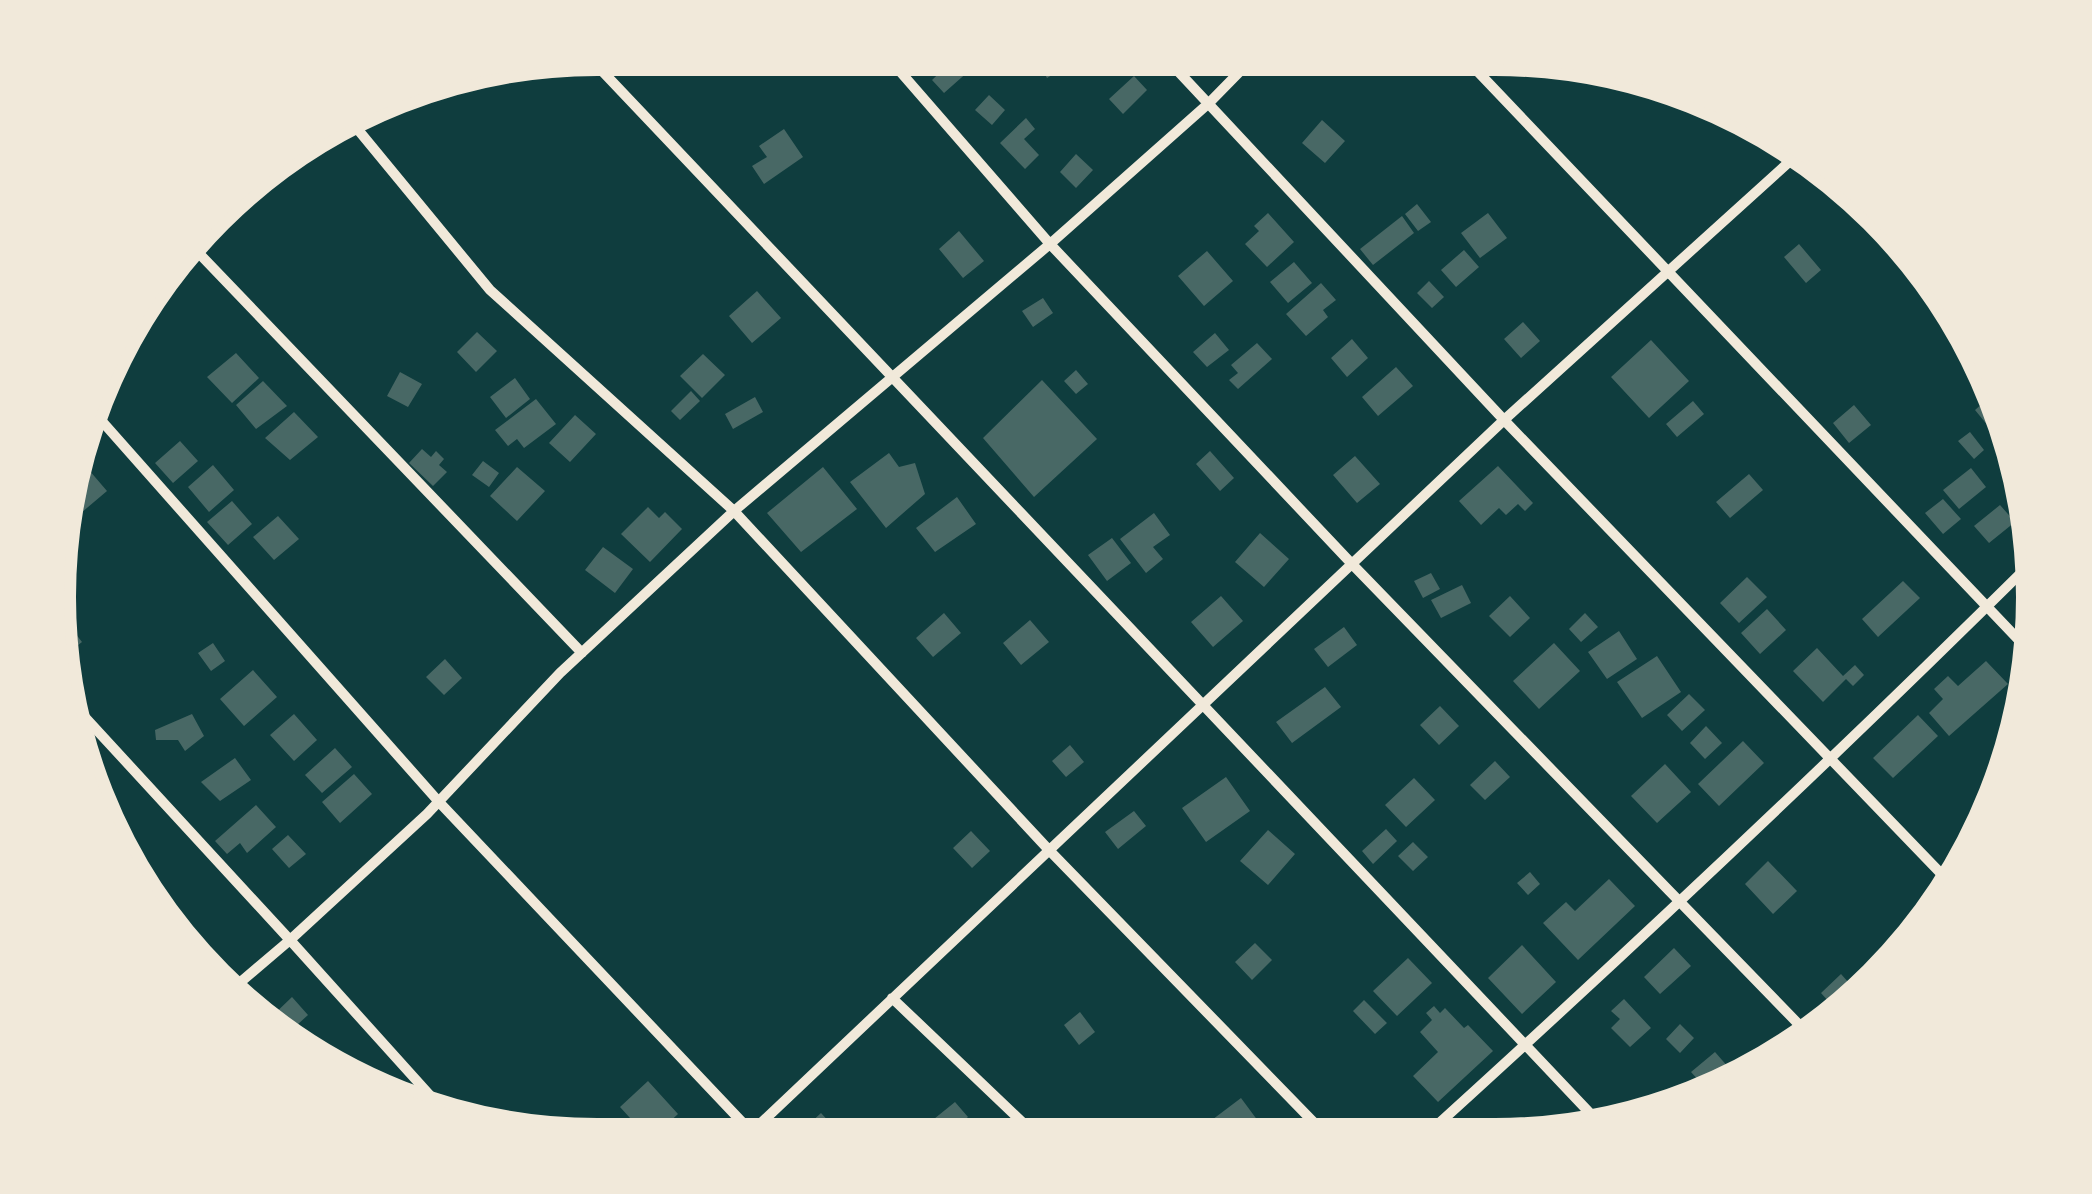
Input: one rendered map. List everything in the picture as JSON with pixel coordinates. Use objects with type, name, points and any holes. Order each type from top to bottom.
[{"type":"street","points":[[601,70],[1592,1115]]},
{"type":"street","points":[[899,70],[1050,244],[1801,1026]]},
{"type":"street","points":[[1177,70],[1504,420],[1943,874]]},
{"type":"street","points":[[239,983],[439,802],[582,653],[734,511],[1050,244],[1241,70]]},
{"type":"street","points":[[1477,70],[2020,641]]},
{"type":"street","points":[[357,128],[490,290],[734,511],[1048,849],[1316,1124]]},
{"type":"street","points":[[764,1124],[1048,849],[1504,420],[1790,160]]},
{"type":"street","points":[[199,252],[582,653]]},
{"type":"street","points":[[101,420],[439,802],[739,1124]]},
{"type":"street","points":[[1439,1124],[1831,759],[2021,573]]},
{"type":"street","points":[[84,716],[432,1097]]},
{"type":"street","points":[[892,998],[1024,1124]]},
{"type":"building","points":[[942,70],[970,70],[944,93],[932,80]]},
{"type":"building","points":[[1042,70],[1060,70],[1047,78]]},
{"type":"building","points":[[1134,76],[1147,90],[1123,114],[1109,99]]},
{"type":"building","points":[[989,95],[1005,110],[992,125],[975,110]]},
{"type":"building","points":[[1026,118],[1035,129],[1024,139],[1039,155],[1025,169],[1000,143]]},
{"type":"building","points":[[1322,120],[1345,141],[1325,163],[1302,143]]},
{"type":"building","points":[[784,129],[803,157],[764,184],[752,166],[767,157],[759,146]]},
{"type":"building","points":[[1076,154],[1093,170],[1076,188],[1060,172]]},
{"type":"building","points":[[1417,204],[1431,222],[1418,231],[1405,214]]},
{"type":"building","points":[[1268,213],[1294,242],[1267,267],[1245,244],[1259,231],[1254,226]]},
{"type":"building","points":[[1488,213],[1507,238],[1480,258],[1461,233]]},
{"type":"building","points":[[1402,216],[1414,233],[1373,265],[1360,249]]},
{"type":"building","points":[[959,231],[984,261],[963,278],[939,249]]},
{"type":"building","points":[[1799,244],[1821,270],[1806,283],[1784,257]]},
{"type":"building","points":[[1464,250],[1479,267],[1456,287],[1441,270]]},
{"type":"building","points":[[1207,251],[1233,281],[1204,306],[1178,276]]},
{"type":"building","points":[[1294,262],[1312,283],[1288,303],[1270,282]]},
{"type":"building","points":[[1429,281],[1444,297],[1432,308],[1417,293]]},
{"type":"building","points":[[1321,283],[1336,300],[1323,310],[1328,317],[1306,336],[1286,314]]},
{"type":"building","points":[[757,291],[781,318],[752,343],[729,316]]},
{"type":"building","points":[[1043,298],[1053,313],[1033,327],[1022,311]]},
{"type":"building","points":[[1523,322],[1540,341],[1521,358],[1504,339]]},
{"type":"building","points":[[477,332],[497,351],[476,372],[457,352]]},
{"type":"building","points":[[1215,333],[1229,350],[1207,367],[1193,352]]},
{"type":"building","points":[[1352,339],[1368,358],[1347,377],[1331,358]]},
{"type":"building","points":[[1651,340],[1689,381],[1649,418],[1611,377]]},
{"type":"building","points":[[1257,343],[1272,359],[1238,389],[1229,380],[1238,373],[1231,365]]},
{"type":"building","points":[[236,353],[259,378],[232,403],[207,377]]},
{"type":"building","points":[[703,354],[725,375],[702,398],[680,376]]},
{"type":"building","points":[[1396,367],[1413,386],[1378,416],[1362,397]]},
{"type":"building","points":[[1076,370],[1088,384],[1076,394],[1064,381]]},
{"type":"building","points":[[400,372],[422,384],[408,407],[387,396]]},
{"type":"building","points":[[515,378],[530,399],[506,418],[490,397]]},
{"type":"building","points":[[1042,380],[1097,439],[1034,497],[983,438]]},
{"type":"building","points":[[263,381],[287,406],[256,429],[236,405]]},
{"type":"building","points":[[691,391],[700,401],[680,420],[671,411]]},
{"type":"building","points":[[755,397],[763,412],[733,429],[725,414]]},
{"type":"building","points":[[536,399],[556,424],[524,448],[517,439],[508,446],[495,430]]},
{"type":"building","points":[[1693,401],[1704,414],[1677,437],[1666,424]]},
{"type":"building","points":[[1984,402],[1995,431],[1993,432],[1975,410]]},
{"type":"building","points":[[1854,405],[1871,425],[1849,443],[1833,423]]},
{"type":"building","points":[[294,412],[318,437],[290,460],[265,438]]},
{"type":"building","points":[[575,415],[596,434],[570,462],[549,443]]},
{"type":"building","points":[[1970,432],[1984,450],[1974,459],[1958,441]]},
{"type":"building","points":[[180,441],[198,461],[173,483],[155,463]]},
{"type":"building","points":[[422,449],[431,457],[436,451],[444,459],[439,465],[447,472],[433,486],[409,463]]},
{"type":"building","points":[[1210,451],[1234,478],[1220,491],[1196,464]]},
{"type":"building","points":[[889,453],[899,467],[915,463],[925,494],[886,528],[850,482]]},
{"type":"building","points":[[1355,456],[1380,484],[1357,503],[1333,475]]},
{"type":"building","points":[[483,461],[499,473],[489,487],[472,475]]},
{"type":"building","points":[[213,465],[234,490],[209,512],[188,487]]},
{"type":"building","points":[[1498,466],[1533,503],[1525,511],[1518,504],[1506,515],[1499,508],[1481,525],[1459,501]]},
{"type":"building","points":[[517,467],[545,491],[517,521],[490,496]]},
{"type":"building","points":[[823,467],[857,509],[801,552],[767,513]]},
{"type":"building","points":[[1971,468],[1986,487],[1959,509],[1943,490]]},
{"type":"building","points":[[89,470],[107,491],[81,513],[78,509]]},
{"type":"building","points":[[1749,474],[1763,490],[1730,518],[1716,502]]},
{"type":"building","points":[[957,497],[976,524],[935,552],[916,528]]},
{"type":"building","points":[[1943,499],[1961,519],[1943,534],[1925,513]]},
{"type":"building","points":[[232,501],[252,524],[228,545],[207,522]]},
{"type":"building","points":[[2000,505],[2015,522],[1989,543],[1974,526]]},
{"type":"building","points":[[648,507],[659,518],[665,512],[682,529],[650,562],[621,534]]},
{"type":"building","points":[[1154,513],[1170,535],[1153,547],[1163,559],[1146,573],[1120,539]]},
{"type":"building","points":[[278,516],[299,539],[274,560],[253,537]]},
{"type":"building","points":[[1260,533],[1289,559],[1264,587],[1235,562]]},
{"type":"building","points":[[1112,538],[1131,563],[1107,581],[1088,555]]},
{"type":"building","points":[[603,547],[633,569],[615,593],[585,570]]},
{"type":"building","points":[[1431,573],[1440,589],[1423,598],[1414,581]]},
{"type":"building","points":[[1747,577],[1767,597],[1739,623],[1720,603]]},
{"type":"building","points":[[1903,581],[1920,598],[1878,637],[1862,619]]},
{"type":"building","points":[[1462,585],[1471,603],[1441,618],[1431,600]]},
{"type":"building","points":[[1221,596],[1243,621],[1213,647],[1191,622]]},
{"type":"building","points":[[1510,596],[1530,618],[1510,637],[1489,616]]},
{"type":"building","points":[[1767,609],[1786,630],[1760,654],[1741,633]]},
{"type":"building","points":[[944,613],[961,633],[933,657],[916,638]]},
{"type":"building","points":[[1585,613],[1598,627],[1581,642],[1569,629]]},
{"type":"building","points":[[1030,620],[1049,642],[1021,665],[1003,643]]},
{"type":"building","points":[[1344,627],[1357,645],[1328,667],[1314,649]]},
{"type":"building","points":[[71,628],[82,642],[73,649]]},
{"type":"building","points":[[1619,631],[1637,659],[1607,679],[1588,652]]},
{"type":"building","points":[[213,643],[225,661],[211,671],[198,653]]},
{"type":"building","points":[[1554,643],[1580,671],[1539,709],[1513,681]]},
{"type":"building","points":[[1817,648],[1843,676],[1855,665],[1864,675],[1853,686],[1846,679],[1823,702],[1793,671]]},
{"type":"building","points":[[1657,656],[1681,692],[1642,718],[1617,682]]},
{"type":"building","points":[[445,659],[462,678],[444,695],[426,677]]},
{"type":"building","points":[[1986,661],[2008,684],[1949,736],[1929,713],[1943,699],[1934,689],[1948,676],[1958,686]]},
{"type":"building","points":[[253,670],[277,697],[244,726],[220,699]]},
{"type":"building","points":[[1325,687],[1341,707],[1292,743],[1276,722]]},
{"type":"building","points":[[1689,694],[1705,710],[1682,731],[1667,715]]},
{"type":"building","points":[[1440,706],[1459,726],[1439,745],[1420,725]]},
{"type":"building","points":[[192,714],[204,736],[185,751],[178,740],[156,740],[155,730]]},
{"type":"building","points":[[294,714],[317,740],[294,761],[270,735]]},
{"type":"building","points":[[1918,715],[1938,736],[1893,778],[1873,758]]},
{"type":"building","points":[[1706,726],[1722,743],[1705,759],[1690,743]]},
{"type":"building","points":[[1743,741],[1764,763],[1719,806],[1698,784]]},
{"type":"building","points":[[1070,745],[1084,762],[1066,777],[1052,761]]},
{"type":"building","points":[[335,748],[352,767],[322,793],[305,775]]},
{"type":"building","points":[[235,758],[251,780],[220,801],[201,782]]},
{"type":"building","points":[[1495,761],[1510,777],[1485,800],[1470,785]]},
{"type":"building","points":[[1665,764],[1691,792],[1657,823],[1631,796]]},
{"type":"building","points":[[354,774],[372,794],[340,823],[322,802]]},
{"type":"building","points":[[1226,777],[1250,811],[1206,842],[1182,808]]},
{"type":"building","points":[[1414,778],[1435,800],[1406,827],[1385,805]]},
{"type":"building","points":[[256,805],[276,827],[247,853],[240,843],[227,854],[215,841]]},
{"type":"building","points":[[1134,811],[1146,826],[1118,849],[1105,832]]},
{"type":"building","points":[[1386,829],[1397,841],[1373,864],[1362,851]]},
{"type":"building","points":[[1268,830],[1295,854],[1268,885],[1240,861]]},
{"type":"building","points":[[971,831],[990,851],[972,868],[953,848]]},
{"type":"building","points":[[288,835],[306,854],[289,868],[272,849]]},
{"type":"building","points":[[1413,842],[1428,857],[1413,871],[1398,856]]},
{"type":"building","points":[[1768,861],[1797,891],[1773,914],[1745,884]]},
{"type":"building","points":[[1530,872],[1540,884],[1528,895],[1517,883]]},
{"type":"building","points":[[1609,879],[1635,906],[1578,960],[1543,923],[1566,902],[1575,911]]},
{"type":"building","points":[[1255,943],[1272,960],[1252,980],[1235,962]]},
{"type":"building","points":[[1522,945],[1556,982],[1522,1014],[1488,978]]},
{"type":"building","points":[[1674,948],[1691,966],[1660,994],[1644,977]]},
{"type":"building","points":[[1408,958],[1432,983],[1397,1016],[1373,991]]},
{"type":"building","points":[[1841,974],[1851,985],[1830,1003],[1821,993]]},
{"type":"building","points":[[292,997],[308,1015],[294,1028],[275,1014]]},
{"type":"building","points":[[1624,999],[1651,1028],[1630,1047],[1611,1028],[1620,1019],[1611,1011]]},
{"type":"building","points":[[1364,1000],[1387,1023],[1375,1034],[1353,1011]]},
{"type":"building","points":[[1434,1006],[1440,1013],[1445,1008],[1464,1028],[1468,1025],[1493,1051],[1438,1102],[1413,1076],[1438,1052],[1420,1032],[1432,1020],[1426,1013]]},
{"type":"building","points":[[1080,1012],[1095,1032],[1079,1045],[1064,1025]]},
{"type":"building","points":[[1680,1024],[1694,1038],[1680,1053],[1666,1039]]},
{"type":"building","points":[[1715,1052],[1730,1069],[1700,1082],[1691,1072]]},
{"type":"building","points":[[648,1081],[678,1114],[667,1124],[635,1124],[620,1107]]},
{"type":"building","points":[[1241,1098],[1260,1124],[1207,1124]]},
{"type":"building","points":[[955,1102],[968,1117],[959,1124],[929,1123]]},
{"type":"building","points":[[821,1113],[831,1124],[809,1124]]}]
